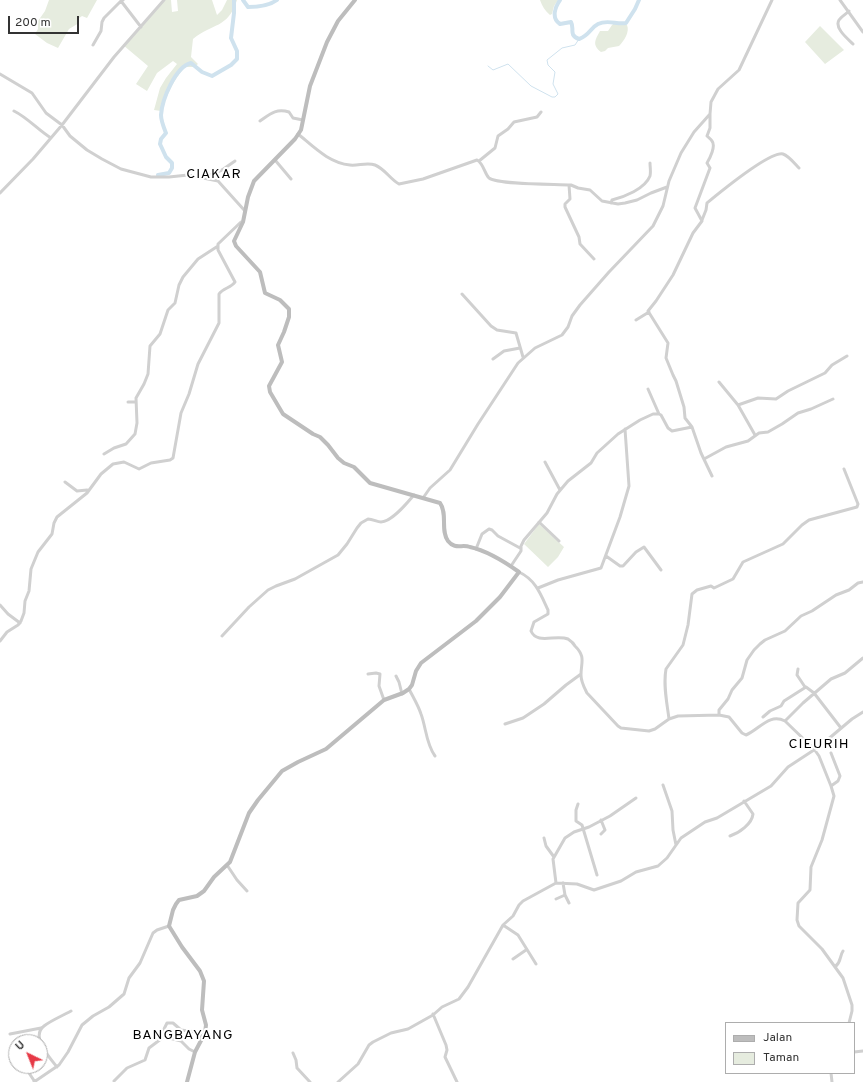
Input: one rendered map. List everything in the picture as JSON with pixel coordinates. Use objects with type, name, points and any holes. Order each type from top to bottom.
[{"type":"street","points":[[0,193],[51,138],[114,57],[164,0]]},
{"type":"street","points":[[355,0],[338,21],[327,42],[310,86],[302,126],[298,134],[254,181],[244,219],[234,242],[260,272],[266,293],[280,300],[289,309],[289,317],[278,344],[282,362],[269,386],[270,392],[283,414],[320,437],[338,458],[354,467],[370,483],[442,504],[445,534],[449,543],[456,547],[470,546],[491,555],[526,576],[538,588],[548,612],[534,622],[531,631],[533,635],[538,638],[559,638],[569,640],[580,650],[583,661],[581,674],[583,687],[615,724],[621,728],[649,732],[669,719],[684,715],[718,715],[729,717],[742,734],[746,735],[772,718],[780,718],[785,720],[814,749],[820,759],[831,786],[834,799],[822,842],[811,867],[810,890],[799,901],[796,911],[797,920],[799,926],[820,946],[843,978],[851,1001],[852,1011],[849,1022]]},
{"type":"street","points":[[702,220],[695,208],[710,168],[707,163],[712,154],[713,142],[707,136],[710,128],[711,104],[716,91],[739,70],[772,0]]},
{"type":"street","points":[[840,0],[863,32]]},
{"type":"street","points":[[93,45],[101,31],[103,19],[108,12],[122,1],[141,27]]},
{"type":"street","points":[[849,11],[839,20],[838,26],[852,44]]},
{"type":"street","points":[[0,74],[32,93],[46,112],[62,125],[70,136],[87,150],[121,170],[151,177],[188,175],[204,177],[221,183],[245,211]]},
{"type":"street","points":[[260,121],[273,111],[280,110],[289,112],[293,118],[303,120]]},
{"type":"street","points":[[14,111],[23,115],[40,131],[51,138]]},
{"type":"street","points":[[298,134],[322,154],[334,161],[351,165],[373,164],[381,168],[399,184],[423,179],[476,160],[479,161],[495,148],[498,136],[508,129],[513,123],[537,117],[541,112]]},
{"type":"street","points":[[423,498],[430,488],[450,470],[488,408],[523,357],[535,348],[556,339],[564,333],[572,316],[580,305],[653,226],[663,206],[667,187],[677,160],[699,126],[710,114]]},
{"type":"street","points":[[636,320],[649,312],[649,308],[656,302],[673,275],[692,236],[702,220],[707,203],[764,161],[778,154],[783,154],[788,157],[799,168]]},
{"type":"street","points":[[275,160],[291,179]]},
{"type":"street","points":[[204,177],[222,170],[235,161]]},
{"type":"street","points":[[479,161],[489,177],[493,180],[514,183],[569,185],[589,190],[600,201],[611,203],[621,204],[634,202],[667,187]]},
{"type":"street","points":[[611,203],[612,200],[628,194],[645,184],[650,175],[650,163]]},
{"type":"street","points":[[569,185],[570,199],[565,204],[565,207],[579,237],[580,244],[594,259]]},
{"type":"street","points":[[104,454],[114,448],[126,444],[135,434],[138,423],[136,397],[148,374],[150,346],[160,333],[168,310],[175,302],[181,280],[198,259],[218,246],[222,239],[234,230],[244,219]]},
{"type":"street","points":[[0,641],[7,632],[20,623],[24,613],[25,601],[30,591],[31,571],[37,554],[52,534],[57,517],[89,490],[105,470],[117,462],[124,462],[139,468],[151,463],[170,460],[173,458],[181,413],[189,394],[198,364],[219,323],[219,294],[235,282],[217,248],[218,246]]},
{"type":"street","points":[[462,294],[491,326],[500,330],[516,333],[523,357]]},
{"type":"street","points":[[649,312],[668,343],[666,358],[677,382],[684,406],[685,418],[692,426],[712,476]]},
{"type":"street","points":[[493,359],[504,352],[520,348]]},
{"type":"street","points":[[738,405],[758,398],[776,400],[788,391],[824,373],[832,365],[847,356]]},
{"type":"street","points":[[719,382],[738,405],[755,435]]},
{"type":"street","points":[[648,389],[659,414],[663,417],[668,428],[672,431],[692,426]]},
{"type":"street","points":[[704,459],[726,447],[749,440],[755,435],[768,432],[798,413],[833,399]]},
{"type":"street","points":[[128,402],[136,402]]},
{"type":"street","points":[[511,566],[520,551],[524,540],[547,513],[560,490],[568,481],[591,463],[596,454],[625,429],[640,420],[659,414]]},
{"type":"street","points":[[538,588],[573,575],[600,569],[620,517],[629,486],[625,429]]},
{"type":"street","points":[[545,462],[560,490]]},
{"type":"street","points":[[669,719],[666,669],[683,645],[688,625],[692,594],[697,590],[711,586],[714,588],[731,580],[743,562],[783,544],[807,521],[857,507],[858,504],[844,469]]},
{"type":"street","points":[[65,482],[77,491],[89,490]]},
{"type":"street","points":[[222,636],[249,607],[268,590],[295,579],[334,558],[343,549],[361,523],[368,519],[381,522],[388,520],[414,495]]},
{"type":"street","points":[[538,522],[559,541]]},
{"type":"street","points":[[476,549],[482,534],[489,529],[498,536],[520,548]]},
{"type":"street","points":[[606,556],[622,566],[626,564],[636,552],[644,547],[661,570]]},
{"type":"street","points":[[187,1082],[194,1052],[203,1037],[206,1025],[202,1010],[204,981],[200,971],[182,947],[170,926],[173,910],[176,904],[183,898],[197,896],[204,891],[214,877],[232,859],[249,813],[282,771],[326,749],[384,700],[402,694],[412,685],[416,671],[421,663],[476,621],[500,597],[519,572]]},
{"type":"street","points":[[718,715],[732,690],[742,678],[747,660],[764,640],[786,631],[800,616],[812,611],[836,595],[863,582]]},
{"type":"street","points":[[0,605],[8,614],[20,623]]},
{"type":"street","points":[[785,720],[832,678],[847,672],[863,658]]},
{"type":"street","points":[[798,669],[798,675],[805,687],[809,688],[814,693],[841,728]]},
{"type":"street","points":[[368,674],[380,674],[380,686],[384,700]]},
{"type":"street","points":[[505,724],[523,718],[544,704],[569,682],[581,674]]},
{"type":"street","points":[[396,676],[402,694]]},
{"type":"street","points":[[763,717],[781,706],[784,701],[805,687]]},
{"type":"street","points":[[409,688],[421,713],[424,730],[432,752],[435,756]]},
{"type":"street","points":[[338,1082],[358,1064],[373,1042],[391,1033],[408,1029],[462,996],[503,925],[513,916],[523,901],[556,883],[577,884],[594,890],[621,881],[636,872],[658,866],[667,858],[681,838],[705,822],[717,818],[771,786],[788,767],[820,746],[852,719],[863,712]]},
{"type":"street","points":[[831,754],[840,776],[838,781],[831,786]]},
{"type":"street","points":[[664,785],[672,813],[676,845]]},
{"type":"street","points":[[556,883],[553,862],[554,857],[565,838],[574,832],[601,820],[624,807],[636,798]]},
{"type":"street","points":[[730,836],[738,832],[752,820],[753,814],[744,801]]},
{"type":"street","points":[[578,804],[576,810],[576,821],[582,824],[597,874]]},
{"type":"street","points":[[601,820],[605,829],[601,834]]},
{"type":"street","points":[[544,838],[546,846],[554,857]]},
{"type":"street","points":[[227,865],[237,880],[247,891]]},
{"type":"street","points":[[563,883],[565,895],[569,903]]},
{"type":"street","points":[[556,899],[565,895]]},
{"type":"street","points":[[503,925],[517,934],[536,964]]},
{"type":"street","points":[[34,1082],[57,1067],[68,1052],[82,1025],[93,1016],[109,1007],[124,994],[129,978],[140,963],[153,933],[170,926]]},
{"type":"street","points":[[513,959],[526,950]]},
{"type":"street","points":[[835,967],[840,961],[840,955],[843,951]]},
{"type":"street","points":[[10,1034],[42,1028],[71,1011]]},
{"type":"street","points":[[433,1014],[446,1045],[445,1058],[457,1082]]},
{"type":"street","points":[[114,1081],[125,1070],[145,1060],[150,1048],[161,1040],[166,1024],[172,1023],[182,1031],[196,1032],[203,1037]]},
{"type":"street","points":[[42,1028],[40,1031],[40,1039],[43,1049],[57,1067]]},
{"type":"street","points":[[161,1036],[181,1040],[194,1052]]},
{"type":"street","points":[[293,1053],[297,1061],[297,1068],[310,1082]]},
{"type":"green space","points":[[49,0],[97,0],[87,18],[82,16],[78,19],[79,23],[69,29],[58,48],[47,43],[35,34],[38,29],[38,21],[45,11]]},
{"type":"green space","points":[[164,0],[171,0],[172,12],[178,11],[177,0],[212,0],[217,15],[222,10],[227,0],[237,0],[229,16],[224,21],[193,39],[191,57],[198,64],[194,67],[185,67],[177,77],[161,111],[154,110],[160,88],[177,64],[173,61],[157,73],[147,91],[136,84],[148,66],[123,45]]},
{"type":"green space","points":[[540,0],[558,0],[554,6],[552,14],[550,15],[547,12]]},
{"type":"green space","points":[[615,23],[627,25],[628,31],[626,36],[619,46],[608,48],[601,52],[595,45],[597,37],[600,31],[608,31]]},
{"type":"green space","points":[[820,26],[844,50],[825,64],[805,42]]},
{"type":"green space","points":[[539,524],[564,547],[558,557],[548,567],[524,544]]},
{"type":"waterway","points":[[158,175],[169,173],[172,168],[172,163],[166,157],[160,144],[161,139],[166,133],[161,115],[162,109],[170,85],[175,77],[185,66],[191,63],[202,72],[212,76],[231,65],[237,59],[237,51],[231,38],[234,0]]},
{"type":"waterway","points":[[243,0],[248,7],[267,5],[277,0]]},
{"type":"waterway","points":[[560,0],[555,9],[557,22],[560,24],[571,22],[573,34],[579,39],[585,36],[598,24],[609,22],[626,23],[639,0]]},
{"type":"waterway","points":[[488,66],[493,70],[508,64],[531,86],[552,97],[555,97],[558,94],[553,84],[555,72],[548,65],[547,60],[562,48],[575,45],[579,39]]},
{"type":"district","name":"CIAKAR","points":[[214,175]]},
{"type":"district","name":"CIEURIH","points":[[819,745]]},
{"type":"district","name":"BANGBAYANG","points":[[183,1036]]}]
